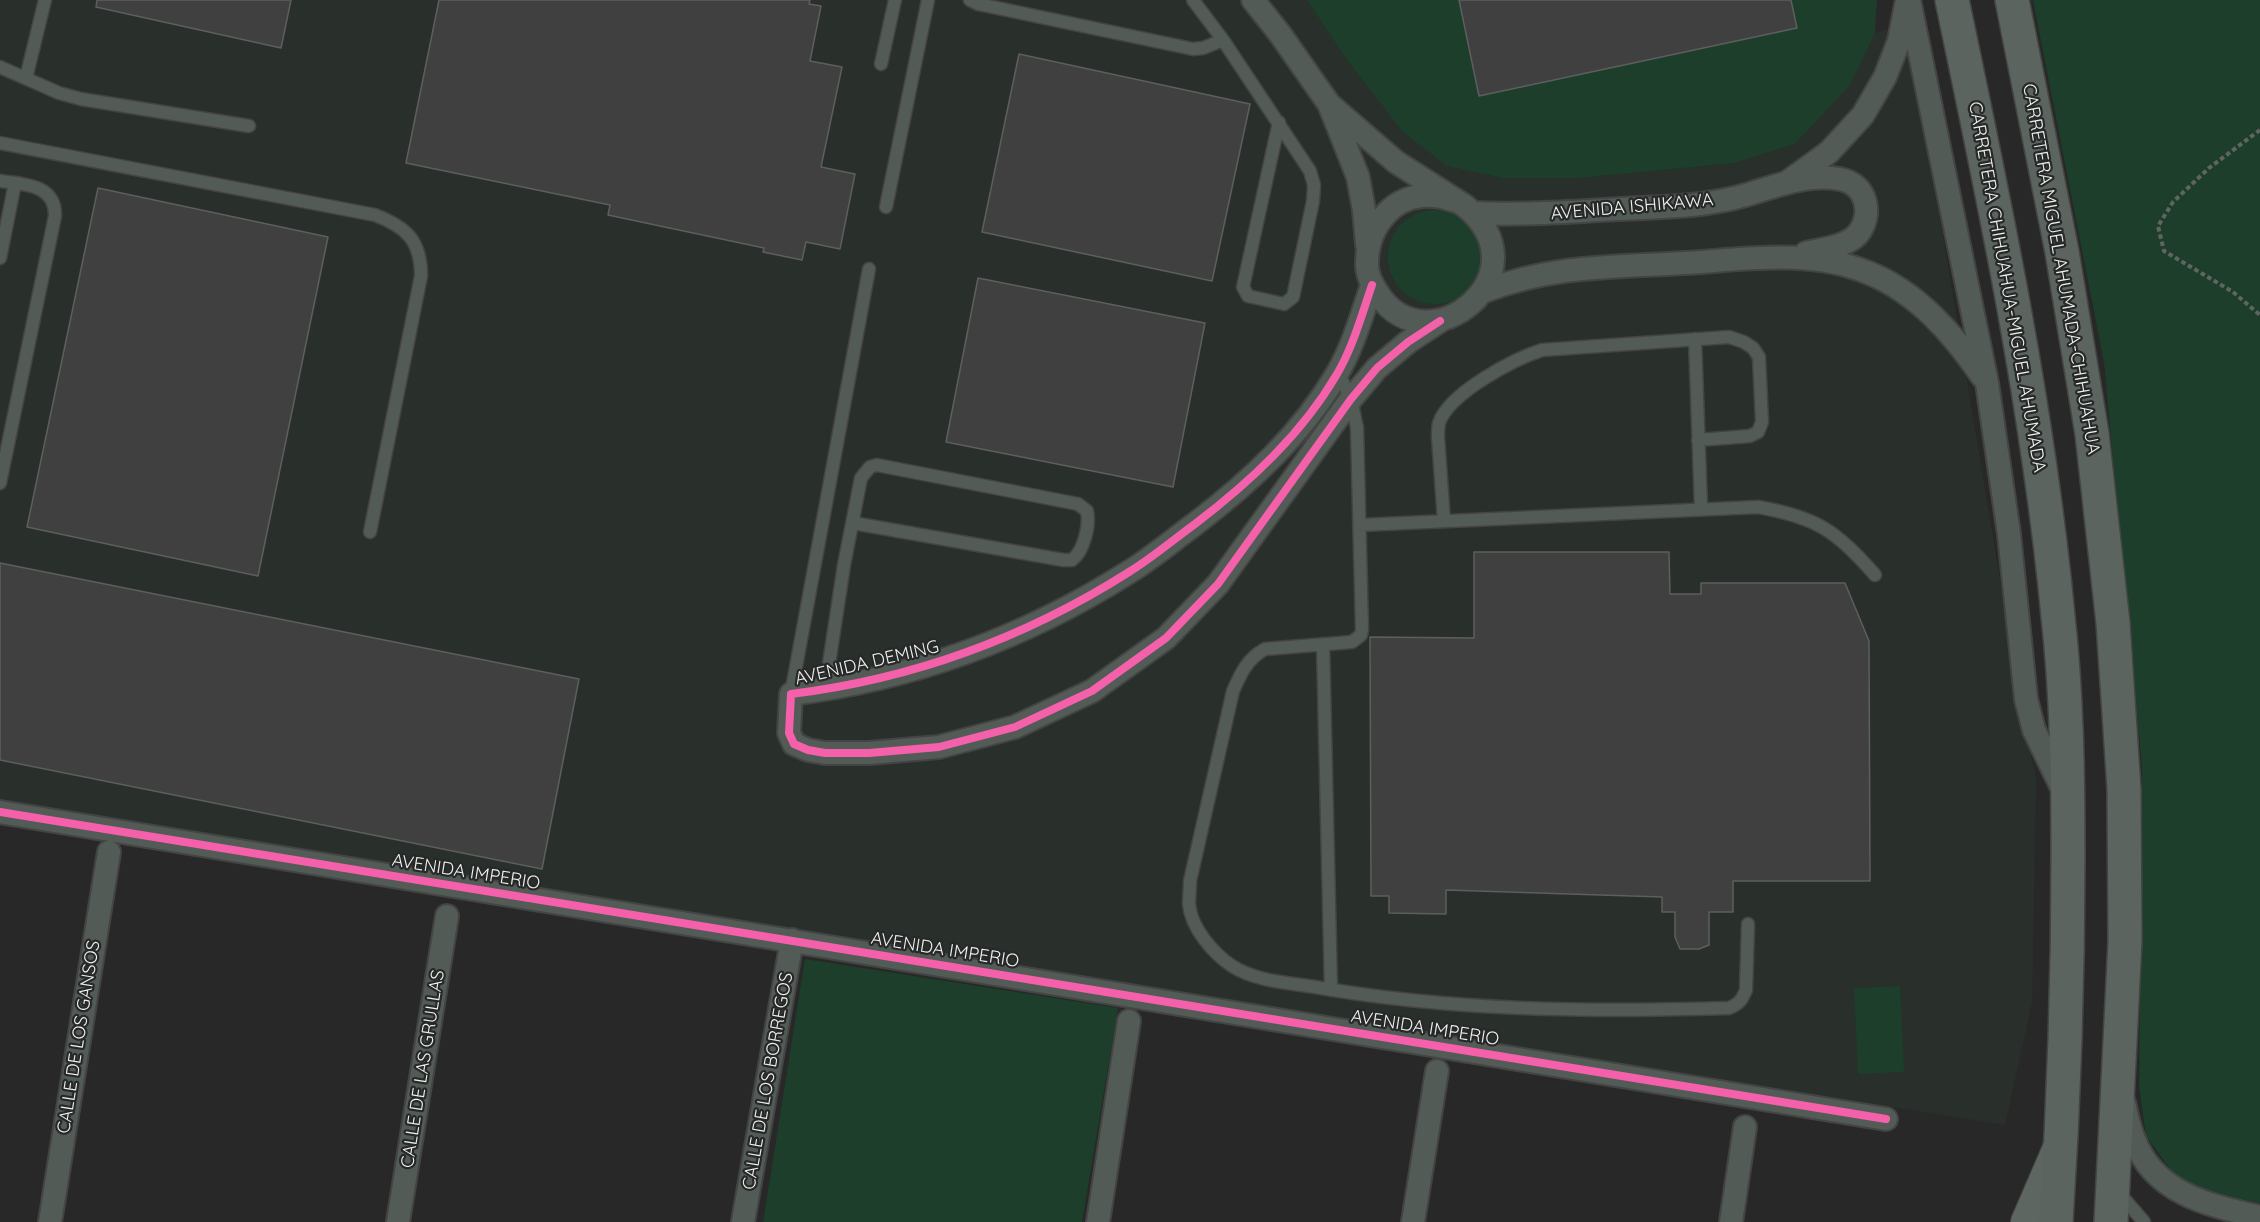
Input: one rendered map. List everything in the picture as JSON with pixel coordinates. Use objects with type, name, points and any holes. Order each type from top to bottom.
[{"type":"main road","name":"CARRETERA CHIHUAHUA-MIGUEL AHUMADA","points":[[1952,0],[2013,302],[2042,480],[2059,618],[2068,799],[2068,971],[2056,1222]]},
{"type":"main road","name":"CARRETERA MIGUEL AHUMADA-CHIHUAHUA","points":[[2013,0],[2062,252],[2091,422],[2113,623],[2124,801],[2125,941],[2111,1222]]},
{"type":"street","points":[[1254,0],[1281,34],[1329,104],[1358,177],[1364,210],[1367,267],[1372,285],[1384,302],[1400,315],[1420,321],[1440,321],[1471,305],[1485,291],[1513,280],[1573,269],[1793,257],[1832,260],[1871,274],[1905,294],[1940,322],[1962,348],[1987,384]]},
{"type":"street","points":[[1788,182],[1829,152],[1863,115],[1885,77],[1899,41],[1908,0]]},
{"type":"street","points":[[1908,0],[1987,384],[2009,534],[2026,699],[2034,730],[2068,799]]},
{"type":"street","points":[[1329,104],[1396,162],[1464,207],[1486,230],[1492,250],[1492,271],[1485,291]]},
{"type":"street","points":[[1788,182],[1826,177],[1842,179],[1854,184],[1865,196],[1867,211],[1864,225],[1855,237],[1843,244],[1793,257]]},
{"type":"street","name":"AVENIDA ISHIKAWA","points":[[1367,248],[1375,226],[1390,209],[1410,198],[1433,196],[1464,207],[1519,215],[1693,205],[1743,196],[1788,182]]},
{"type":"street","name":"AVENIDA DEMING","points":[[1372,285],[1338,372],[1312,412],[1250,478],[1203,518],[1129,572],[1048,618],[978,650],[907,672],[825,690],[791,694],[789,733],[794,744],[808,750],[825,753],[869,753],[939,747],[1015,727],[1092,691],[1166,638],[1218,584],[1351,399],[1377,368],[1408,342],[1440,321]]},
{"type":"street","name":"AVENIDA IMPERIO","points":[[0,812],[1886,1119]]},
{"type":"street","name":"CALLE DE LOS GANSOS","points":[[50,1222],[109,852]]},
{"type":"street","name":"CALLE DE LAS GRULLAS","points":[[399,1222],[447,916]]},
{"type":"street","name":"CALLE DE LOS BORREGOS","points":[[743,1222],[792,940]]},
{"type":"street","points":[[1098,1222],[1129,1022]]},
{"type":"street","points":[[1413,1222],[1437,1071]]},
{"type":"street","points":[[2118,1081],[2134,1139],[2145,1162],[2158,1178],[2178,1192],[2222,1208],[2260,1217]]},
{"type":"street","points":[[1731,1222],[1745,1127]]},
{"type":"street","points":[[2027,1222],[2061,1144]]},
{"type":"lane","points":[[26,78],[45,0]]},
{"type":"lane","points":[[881,64],[895,0]]},
{"type":"lane","points":[[886,207],[928,0]]},
{"type":"lane","points":[[970,0],[978,4],[1193,49],[1203,48],[1223,40]]},
{"type":"lane","points":[[1193,0],[1223,40],[1279,122],[1310,171],[1314,185],[1313,201],[1293,297],[1284,304],[1248,296],[1244,287],[1279,122]]},
{"type":"lane","points":[[0,68],[59,93],[81,99],[249,126]]},
{"type":"lane","points":[[0,143],[375,215],[407,232],[419,253],[421,276],[370,532]]},
{"type":"lane","points":[[0,182],[38,189],[51,197],[55,205],[55,216],[0,483]]},
{"type":"lane","points":[[0,258],[15,183]]},
{"type":"lane","points":[[791,694],[869,269]]},
{"type":"lane","points":[[1443,520],[1438,437],[1439,424],[1443,415],[1466,392],[1502,367],[1542,350],[1728,337],[1744,342],[1753,348],[1759,357],[1762,422],[1758,432],[1750,436],[1698,440]]},
{"type":"lane","points":[[1695,339],[1701,508]]},
{"type":"lane","points":[[1338,372],[1351,399],[1357,428],[1361,525],[1361,635],[1352,642],[1264,649],[1253,656],[1242,669],[1233,691],[1190,881],[1189,906],[1197,928],[1211,949],[1233,967],[1261,978],[1331,990],[1504,1007],[1612,1011],[1729,1008],[1737,1005],[1743,999],[1746,990],[1748,924]]},
{"type":"lane","points":[[825,690],[853,523],[861,478],[870,467],[877,465],[1078,504],[1087,511],[1088,516],[1081,550],[1072,560],[853,523]]},
{"type":"lane","points":[[1361,525],[1758,507],[1793,513],[1826,528],[1852,548],[1875,575]]},
{"type":"lane","points":[[1323,644],[1331,990]]},
{"type":"lane","points":[[2113,1185],[2144,1222]]},
{"type":"path","points":[[2260,130],[2202,175],[2173,202],[2158,226],[2164,251],[2233,292],[2260,315]]},
{"type":"shaded area","points":[[0,0],[1307,0],[1345,57],[1447,166],[1503,178],[1579,178],[1734,163],[1795,144],[1849,85],[1875,33],[1908,24],[2019,696],[2036,779],[2032,1002],[2005,1125],[0,802]]},
{"type":"green space","points":[[1307,0],[1877,0],[1875,33],[1850,85],[1795,144],[1734,163],[1579,178],[1503,178],[1447,166],[1403,132],[1345,57]]},
{"type":"green space","points":[[2033,0],[2260,0],[2260,1203],[2212,1193],[2176,1177],[2146,1136],[2139,1086],[2142,766],[2104,362]]},
{"type":"green space","points":[[1435,210],[1453,214],[1468,224],[1478,239],[1482,257],[1478,275],[1468,290],[1453,300],[1435,304],[1417,300],[1402,290],[1392,275],[1388,257],[1392,239],[1402,224],[1417,214]]},
{"type":"green space","points":[[805,959],[1118,1008],[1082,1222],[763,1222]]},
{"type":"green space","points":[[1900,986],[1904,1072],[1858,1074],[1854,988]]},
{"type":"building","points":[[97,0],[291,0],[281,48],[96,7]]},
{"type":"building","points":[[439,0],[810,0],[809,4],[821,6],[810,61],[842,67],[821,167],[855,174],[840,249],[806,242],[802,260],[763,252],[764,248],[608,215],[610,205],[406,163]]},
{"type":"building","points":[[1459,0],[1791,0],[1797,28],[1479,96]]},
{"type":"building","points":[[1019,54],[1250,104],[1212,281],[982,232]]},
{"type":"building","points":[[98,188],[328,237],[258,576],[27,527]]},
{"type":"building","points":[[978,278],[1205,323],[1173,487],[946,442]]},
{"type":"building","points":[[1474,552],[1669,552],[1670,594],[1701,594],[1701,583],[1845,583],[1869,641],[1870,881],[1733,881],[1733,912],[1709,912],[1709,945],[1699,949],[1680,949],[1675,937],[1675,912],[1662,912],[1662,897],[1446,890],[1446,914],[1389,913],[1389,896],[1371,896],[1370,637],[1474,638]]},
{"type":"building","points":[[0,563],[579,679],[542,869],[0,760]]},
{"type":"cycle path","points":[[1372,285],[1348,353],[1323,396],[1274,456],[1215,508],[1129,572],[1090,596],[1009,636],[967,652],[881,678],[791,694],[789,733],[794,744],[808,750],[825,753],[869,753],[939,747],[1015,727],[1092,691],[1166,638],[1218,584],[1351,399],[1377,368],[1408,342],[1440,321]]},
{"type":"cycle path","points":[[0,812],[1886,1119]]}]
